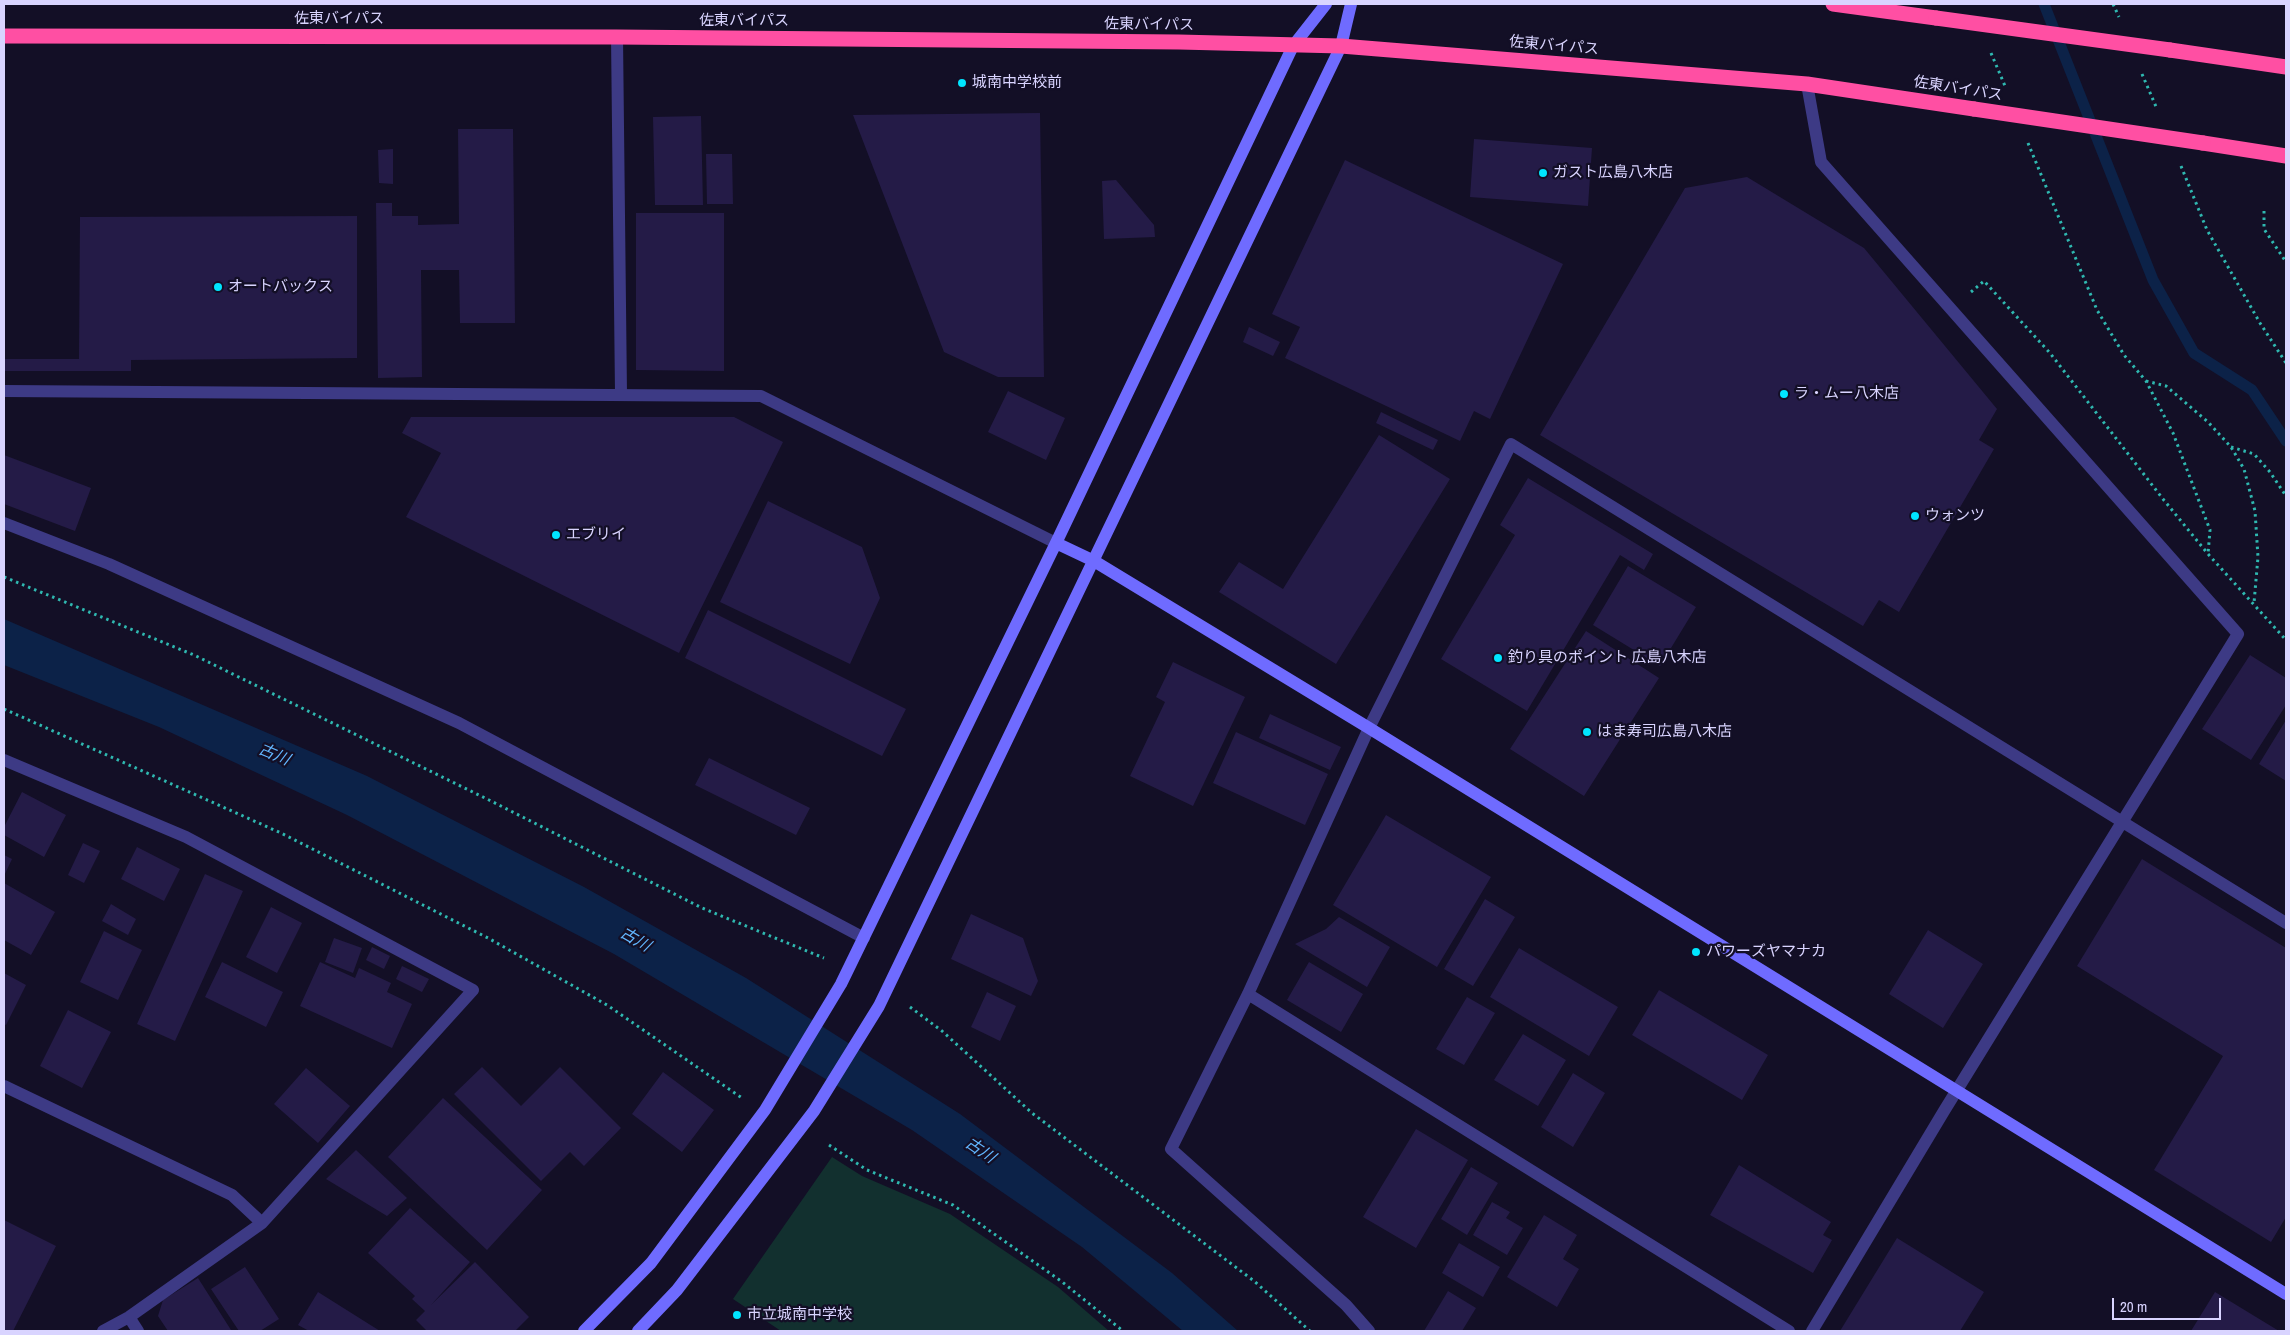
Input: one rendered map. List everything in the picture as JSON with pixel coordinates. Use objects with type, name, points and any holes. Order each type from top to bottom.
[{"type":"highway","points":[[1833,4],[2286,67]]},
{"type":"highway","name":"佐東バイパス","points":[[4,36],[617,37],[1179,42],[1341,46],[1808,84],[2286,156]]},
{"type":"street","points":[[584,1331],[651,1263],[778,1092],[841,984],[1056,543],[1293,46],[1326,4]]},
{"type":"street","points":[[638,1331],[677,1290],[814,1112],[880,1006],[1341,46],[1351,4]]},
{"type":"street","points":[[617,37],[621,394]]},
{"type":"street","points":[[1808,84],[1821,162],[2238,634],[1957,1090],[1812,1331]]},
{"type":"street","points":[[4,391],[761,396],[1094,561],[1369,728],[2286,1294]]},
{"type":"street","points":[[1369,1331],[1346,1305],[1171,1149],[1248,994],[1369,728],[1511,444],[2121,823],[2286,923]]},
{"type":"street","points":[[4,523],[109,564],[459,724],[864,938]]},
{"type":"street","points":[[4,760],[186,837],[473,990],[262,1223],[129,1317],[103,1331]]},
{"type":"street","points":[[1248,994],[1789,1331]]},
{"type":"street","points":[[4,1086],[232,1195],[262,1223]]},
{"type":"street","points":[[129,1317],[138,1331]]},
{"type":"path","points":[[2113,4],[2121,22]]},
{"type":"path","points":[[1990,49],[2008,94]]},
{"type":"path","points":[[2140,67],[2158,112]]},
{"type":"path","points":[[2027,139],[2097,310],[2124,355],[2146,381],[2173,432],[2210,530],[2208,554]]},
{"type":"path","points":[[2177,157],[2207,230],[2260,323],[2286,364]]},
{"type":"path","points":[[2264,210],[2264,229],[2286,262]]},
{"type":"path","points":[[1951,309],[1984,281],[2050,353],[2208,554],[2286,640]]},
{"type":"path","points":[[2146,381],[2166,386],[2208,422],[2231,447],[2244,469],[2255,511],[2258,557],[2254,604]]},
{"type":"path","points":[[2231,447],[2254,454],[2270,472],[2286,496]]},
{"type":"path","points":[[4,577],[194,655],[489,800],[702,908],[824,958]]},
{"type":"path","points":[[2279,631],[2286,632]]},
{"type":"path","points":[[4,709],[280,833],[488,938],[607,1005],[742,1098]]},
{"type":"path","points":[[910,1007],[942,1031],[1032,1113],[1254,1280],[1310,1331]]},
{"type":"path","points":[[829,1145],[867,1170],[953,1205],[1062,1281],[1123,1331]]},
{"type":"green space","points":[[832,1157],[862,1176],[950,1214],[1058,1287],[1109,1331],[781,1331],[733,1299]]},
{"type":"water","name":"古川","points":[[4,619],[367,776],[584,887],[746,978],[960,1114],[1172,1273],[1238,1331],[1183,1331],[1082,1247],[912,1130],[614,954],[347,815],[159,727],[4,665]]},
{"type":"building","points":[[1040,113],[1044,377],[998,377],[944,352],[853,115]]},
{"type":"building","points":[[701,116],[703,205],[655,205],[653,117]]},
{"type":"building","points":[[458,129],[513,129],[515,323],[460,323],[459,270],[421,270],[422,377],[378,378],[376,203],[392,203],[392,216],[418,216],[418,225],[459,224]]},
{"type":"building","points":[[1474,139],[1592,148],[1588,206],[1470,197]]},
{"type":"building","points":[[393,149],[393,184],[379,183],[378,150]]},
{"type":"building","points":[[706,154],[732,154],[733,204],[707,204]]},
{"type":"building","points":[[1345,160],[1563,264],[1490,419],[1474,411],[1460,441],[1285,358],[1300,327],[1272,314]]},
{"type":"building","points":[[1747,177],[1864,248],[1997,409],[1979,440],[1994,449],[1899,612],[1879,600],[1863,626],[1540,435],[1685,188]]},
{"type":"building","points":[[1116,180],[1154,225],[1155,237],[1104,239],[1102,181]]},
{"type":"building","points":[[636,213],[724,213],[724,371],[636,370]]},
{"type":"building","name":"オートバックス","points":[[357,216],[357,358],[131,360],[131,371],[4,371],[5,359],[79,359],[80,217]]},
{"type":"building","points":[[1249,327],[1280,342],[1273,356],[1243,342]]},
{"type":"building","points":[[1008,391],[1065,418],[1046,460],[988,432]]},
{"type":"building","points":[[1381,412],[1438,440],[1433,450],[1376,423]]},
{"type":"building","points":[[411,417],[734,417],[783,442],[679,653],[406,517],[441,453],[402,433]]},
{"type":"building","points":[[1379,435],[1450,479],[1336,664],[1219,592],[1239,562],[1283,589]]},
{"type":"building","points":[[4,455],[91,488],[75,531],[4,504]]},
{"type":"building","points":[[1528,478],[1653,554],[1644,570],[1620,555],[1527,711],[1441,659],[1515,535],[1500,525]]},
{"type":"building","points":[[768,501],[862,547],[880,598],[850,664],[720,602]]},
{"type":"building","points":[[1628,566],[1696,607],[1660,666],[1593,625]]},
{"type":"building","points":[[708,610],[906,709],[882,756],[685,658]]},
{"type":"building","points":[[1586,631],[1659,678],[1584,796],[1510,749]]},
{"type":"building","points":[[2250,655],[2286,678],[2286,705],[2251,760],[2202,729]]},
{"type":"building","points":[[1173,662],[1245,697],[1193,806],[1130,776],[1165,702],[1156,697]]},
{"type":"building","points":[[1270,714],[1341,747],[1330,770],[1259,738]]},
{"type":"building","points":[[2286,720],[2286,781],[2259,764]]},
{"type":"building","points":[[1236,732],[1328,774],[1305,825],[1213,783]]},
{"type":"building","points":[[709,758],[810,808],[796,835],[695,785]]},
{"type":"building","points":[[22,792],[66,815],[44,857],[4,835],[4,827]]},
{"type":"building","points":[[1386,815],[1491,877],[1437,967],[1333,905]]},
{"type":"building","points":[[83,843],[100,851],[84,883],[68,875]]},
{"type":"building","points":[[137,847],[180,869],[164,901],[121,879]]},
{"type":"building","points":[[4,855],[12,859],[4,876]]},
{"type":"building","points":[[2142,859],[2286,948],[2286,1217],[2271,1242],[2154,1170],[2223,1056],[2077,966]]},
{"type":"building","points":[[205,874],[243,891],[175,1041],[137,1024]]},
{"type":"building","points":[[4,883],[55,912],[31,955],[4,940]]},
{"type":"building","points":[[1485,899],[1515,917],[1473,986],[1444,969]]},
{"type":"building","points":[[111,904],[136,919],[128,935],[102,921]]},
{"type":"building","points":[[271,907],[302,923],[277,973],[246,957]]},
{"type":"building","points":[[971,914],[1023,938],[1038,981],[1031,996],[951,959]]},
{"type":"building","points":[[1339,917],[1390,947],[1367,987],[1295,944],[1326,929]]},
{"type":"building","points":[[1928,930],[1983,964],[1943,1028],[1889,994]]},
{"type":"building","points":[[104,931],[142,950],[118,1000],[80,982]]},
{"type":"building","points":[[334,938],[362,948],[353,973],[325,962]]},
{"type":"building","points":[[372,947],[390,956],[384,969],[366,960]]},
{"type":"building","points":[[1519,948],[1618,1007],[1589,1056],[1490,997]]},
{"type":"building","points":[[222,962],[283,992],[266,1027],[205,997]]},
{"type":"building","points":[[320,962],[355,978],[359,968],[391,983],[387,992],[412,1004],[392,1048],[300,1006]]},
{"type":"building","points":[[1309,962],[1363,994],[1341,1032],[1287,1000]]},
{"type":"building","points":[[402,966],[429,979],[422,992],[396,979]]},
{"type":"building","points":[[4,973],[26,985],[6,1025],[4,1024]]},
{"type":"building","points":[[1659,990],[1768,1055],[1742,1100],[1632,1035]]},
{"type":"building","points":[[987,992],[1016,1006],[1000,1041],[971,1027]]},
{"type":"building","points":[[1467,997],[1495,1013],[1464,1065],[1436,1049]]},
{"type":"building","points":[[68,1010],[111,1032],[82,1088],[40,1066]]},
{"type":"building","points":[[1523,1034],[1566,1060],[1538,1106],[1494,1080]]},
{"type":"building","points":[[482,1067],[521,1106],[560,1067],[621,1128],[584,1166],[570,1152],[541,1181],[454,1094]]},
{"type":"building","points":[[306,1068],[350,1106],[318,1143],[274,1104]]},
{"type":"building","points":[[663,1072],[714,1110],[682,1152],[632,1114]]},
{"type":"building","points":[[1573,1073],[1605,1093],[1573,1147],[1541,1127]]},
{"type":"building","points":[[443,1098],[542,1190],[487,1250],[388,1157]]},
{"type":"building","points":[[1416,1129],[1468,1160],[1416,1248],[1363,1217]]},
{"type":"building","points":[[356,1150],[407,1198],[387,1216],[326,1179]]},
{"type":"building","points":[[1739,1165],[1831,1222],[1823,1235],[1832,1240],[1813,1273],[1710,1215]]},
{"type":"building","points":[[1471,1167],[1498,1183],[1467,1235],[1441,1219]]},
{"type":"building","points":[[1492,1202],[1510,1212],[1506,1218],[1523,1228],[1507,1255],[1473,1235]]},
{"type":"building","points":[[410,1208],[470,1262],[431,1305],[475,1262],[529,1317],[515,1331],[427,1331],[416,1320],[425,1311],[412,1299],[415,1296],[368,1253]]},
{"type":"building","points":[[1544,1215],[1577,1235],[1563,1259],[1579,1269],[1557,1307],[1507,1277]]},
{"type":"building","points":[[4,1220],[56,1246],[13,1331],[4,1331]]},
{"type":"building","points":[[1897,1238],[1984,1292],[1960,1331],[1840,1331]]},
{"type":"building","points":[[1459,1243],[1500,1267],[1483,1297],[1442,1273]]},
{"type":"building","points":[[245,1267],[279,1319],[260,1331],[239,1331],[211,1289]]},
{"type":"building","points":[[198,1278],[231,1330],[168,1331],[158,1316],[163,1300]]},
{"type":"building","points":[[1448,1291],[1476,1308],[1462,1331],[1424,1331]]},
{"type":"building","points":[[318,1292],[380,1331],[309,1331],[298,1325]]},
{"type":"building","points":[[2215,1292],[2279,1331],[2191,1331]]},
{"type":"waterway","points":[[2044,4],[2153,280],[2194,353],[2252,390],[2286,441]]},
{"type":"place","name":"城南中学校前","points":[[962,83]]},
{"type":"place","name":"ガスト広島八木店","points":[[1543,173]]},
{"type":"place","name":"オートバックス","points":[[218,287]]},
{"type":"place","name":"ラ・ムー八木店","points":[[1784,394]]},
{"type":"place","name":"ウォンツ","points":[[1915,516]]},
{"type":"place","name":"エブリイ","points":[[556,535]]},
{"type":"place","name":"釣り具のポイント 広島八木店","points":[[1498,658]]},
{"type":"place","name":"はま寿司広島八木店","points":[[1587,732]]},
{"type":"place","name":"パワーズヤマナカ","points":[[1696,952]]},
{"type":"place","name":"市立城南中学校","points":[[737,1315]]}]
